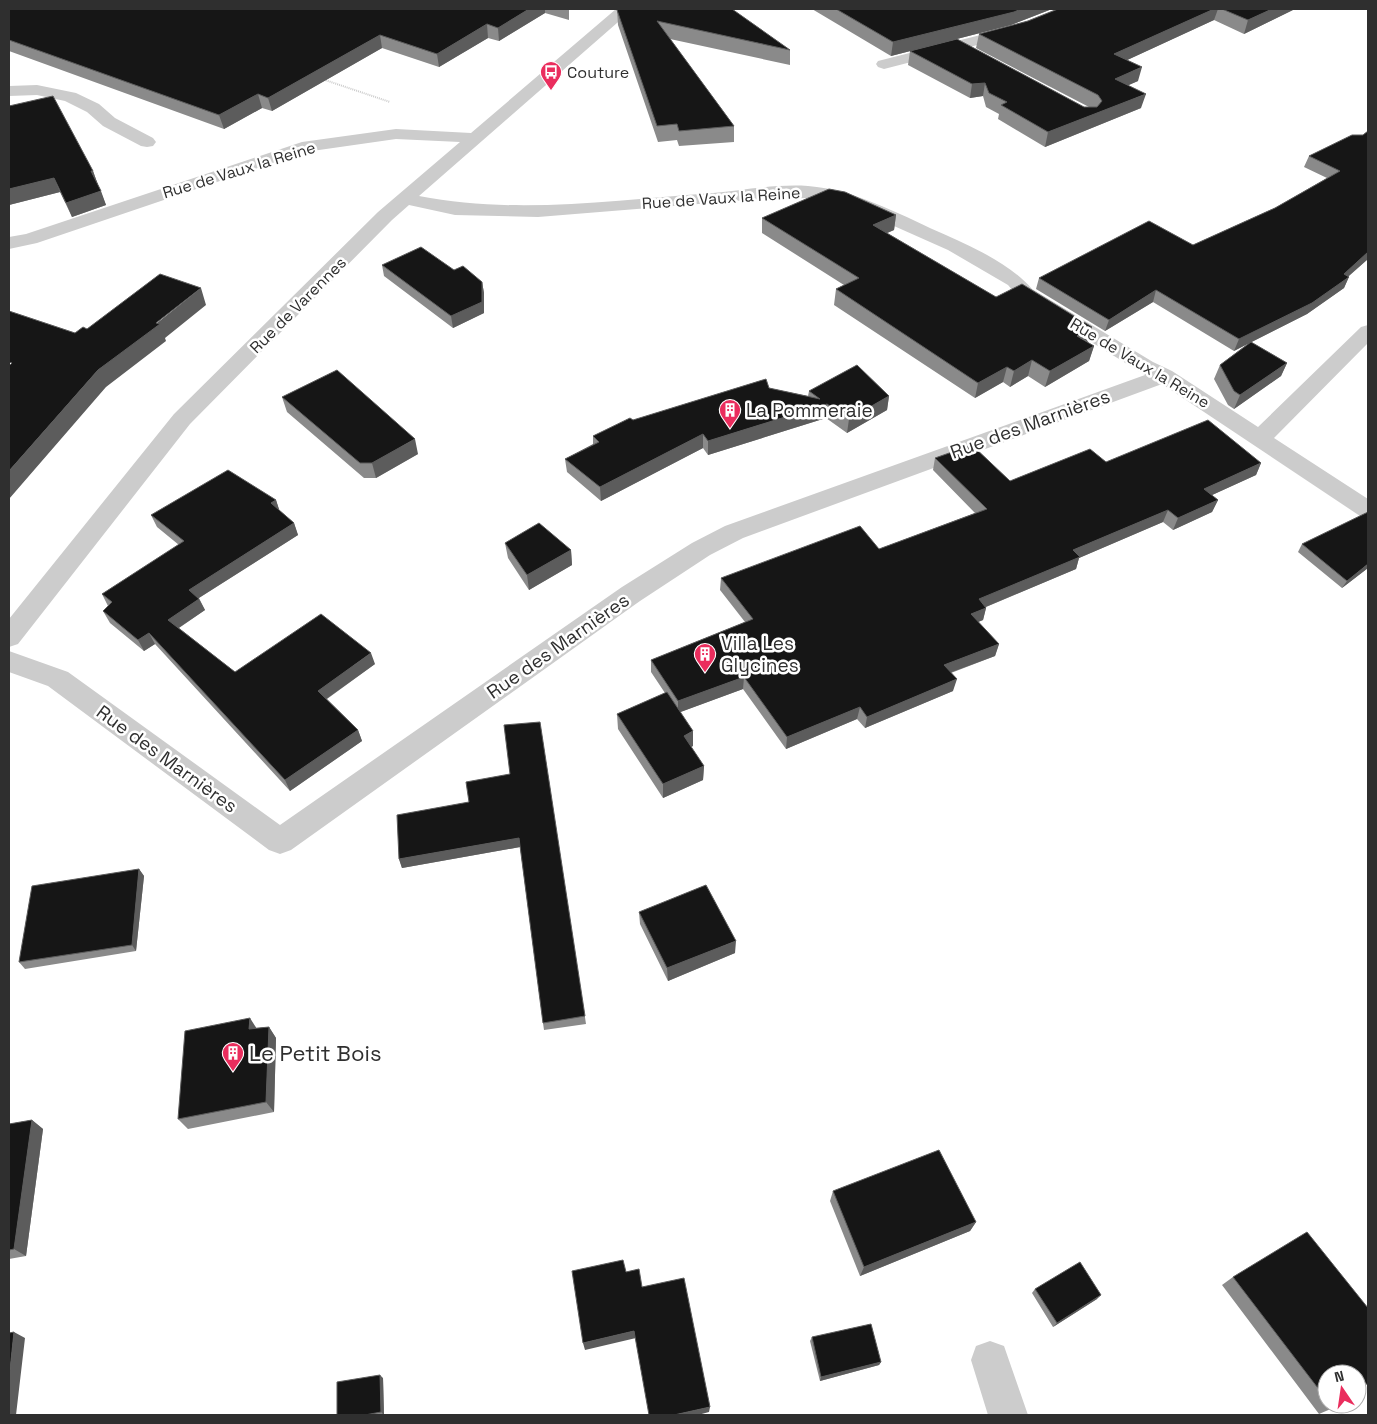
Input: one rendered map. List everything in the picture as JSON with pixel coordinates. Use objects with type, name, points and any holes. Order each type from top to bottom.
[{"type":"street","name":"Rue de Varennes","points":[[9,637],[182,419],[385,216],[625,9]]},
{"type":"street","points":[[884,64],[1018,30],[1069,9]]},
{"type":"street","points":[[958,46],[976,55]]},
{"type":"street","points":[[9,91],[37,90],[70,96],[93,108],[109,122],[147,142]]},
{"type":"street","name":"Rue de Vaux la Reine","points":[[9,243],[30,239],[302,147],[396,134],[475,138]]},
{"type":"street","name":"Rue de Vaux la Reine","points":[[406,199],[455,209],[538,210],[716,198],[760,192],[808,192],[854,200],[974,256],[1015,281],[1025,293],[1145,367],[1164,376],[1368,510]]},
{"type":"street","points":[[1260,438],[1368,331]]},
{"type":"street","name":"Rue des Marnières","points":[[9,661],[58,679],[280,841],[631,594],[701,549],[734,532],[1164,376]]},
{"type":"street","points":[[990,1360],[1008,1415]]},
{"type":"path","points":[[314,76],[397,104]]},
{"type":"building","points":[[9,9],[529,9],[498,28],[487,24],[437,54],[380,35],[268,98],[258,94],[219,115],[9,40]]},
{"type":"building","points":[[732,9],[790,50],[657,21],[734,126],[679,131],[677,124],[657,126],[617,10]]},
{"type":"building","points":[[836,9],[1021,9],[893,42]]},
{"type":"building","points":[[1058,9],[1214,9],[1114,54],[1142,67],[1115,79],[1146,94],[1048,132],[1001,105],[1007,102],[989,93],[985,83],[972,84],[910,51],[957,39],[1084,107],[1097,107],[1102,101],[1098,95],[979,34],[1028,21]]},
{"type":"building","points":[[1222,9],[1272,9],[1248,20]]},
{"type":"building","points":[[53,96],[93,171],[91,171],[101,191],[66,203],[54,178],[9,189],[9,106]]},
{"type":"building","points":[[1368,131],[1368,252],[1344,274],[1349,277],[1312,303],[1239,339],[1156,290],[1109,320],[1039,278],[1149,221],[1193,245],[1275,208],[1340,171],[1309,156],[1352,135],[1363,135]]},
{"type":"building","points":[[829,189],[845,192],[896,215],[873,225],[996,297],[1022,284],[1092,327],[1077,336],[1094,346],[1050,371],[1032,360],[1014,371],[1007,367],[978,383],[836,289],[859,278],[762,218]]},
{"type":"building","points":[[421,247],[454,270],[463,266],[482,282],[482,302],[451,316],[382,265]]},
{"type":"building","points":[[160,274],[201,288],[156,323],[160,324],[98,370],[9,471],[9,366],[12,363],[9,362],[9,311],[75,333],[83,327],[87,329]]},
{"type":"building","points":[[1251,342],[1287,363],[1240,395],[1234,391],[1220,365]]},
{"type":"building","points":[[857,365],[889,396],[849,419],[827,404],[708,441],[703,434],[600,487],[565,459],[599,442],[593,436],[630,418],[633,420],[766,379],[769,388],[820,399],[809,391]]},
{"type":"building","points":[[337,370],[415,439],[372,463],[360,463],[282,397]]},
{"type":"building","points":[[1208,420],[1261,463],[1204,489],[1218,500],[1178,518],[1168,510],[1073,550],[1080,557],[979,599],[986,608],[971,614],[999,644],[944,665],[957,679],[867,717],[860,707],[787,737],[744,677],[678,701],[651,660],[753,619],[721,578],[860,526],[879,549],[987,509],[935,458],[972,445],[1010,481],[1090,449],[1106,462]]},
{"type":"building","points":[[228,470],[276,500],[271,503],[294,523],[189,590],[199,599],[168,620],[235,672],[321,614],[371,653],[318,691],[358,730],[285,780],[149,633],[138,640],[103,611],[112,602],[102,594],[184,541],[151,515]]},
{"type":"building","points":[[1368,512],[1368,564],[1347,581],[1302,544]]},
{"type":"building","points":[[539,523],[571,550],[527,575],[505,543]]},
{"type":"building","points":[[667,692],[693,731],[684,736],[704,766],[663,784],[617,714]]},
{"type":"building","points":[[540,722],[585,1016],[543,1023],[519,838],[399,859],[397,815],[469,802],[466,782],[510,774],[504,725]]},
{"type":"building","points":[[139,869],[132,945],[19,962],[32,886]]},
{"type":"building","points":[[706,885],[736,941],[667,968],[639,912]]},
{"type":"building","name":"Le Petit Bois","points":[[250,1018],[249,1029],[269,1027],[266,1102],[178,1119],[185,1031]]},
{"type":"building","points":[[32,1120],[14,1249],[9,1250],[9,1124]]},
{"type":"building","points":[[939,1150],[976,1222],[864,1267],[833,1191]]},
{"type":"building","points":[[1307,1232],[1368,1308],[1368,1383],[1367,1364],[1317,1364],[1317,1387],[1233,1277]]},
{"type":"building","points":[[623,1260],[626,1272],[639,1269],[642,1287],[684,1278],[710,1407],[674,1415],[649,1415],[634,1331],[583,1343],[572,1271]]},
{"type":"building","points":[[1080,1262],[1101,1295],[1057,1323],[1035,1289]]},
{"type":"building","points":[[871,1324],[881,1362],[821,1377],[812,1337]]},
{"type":"building","points":[[14,1332],[9,1380],[9,1333]]},
{"type":"building","points":[[380,1375],[381,1412],[365,1415],[337,1415],[337,1382]]},
{"type":"place","name":"Couture","points":[[551,91]]},
{"type":"place","name":"La Pommeraie","points":[[730,429]]},
{"type":"place","name":"Villa Les Glycines","points":[[705,673]]},
{"type":"place","name":"Le Petit Bois","points":[[233,1072]]}]
